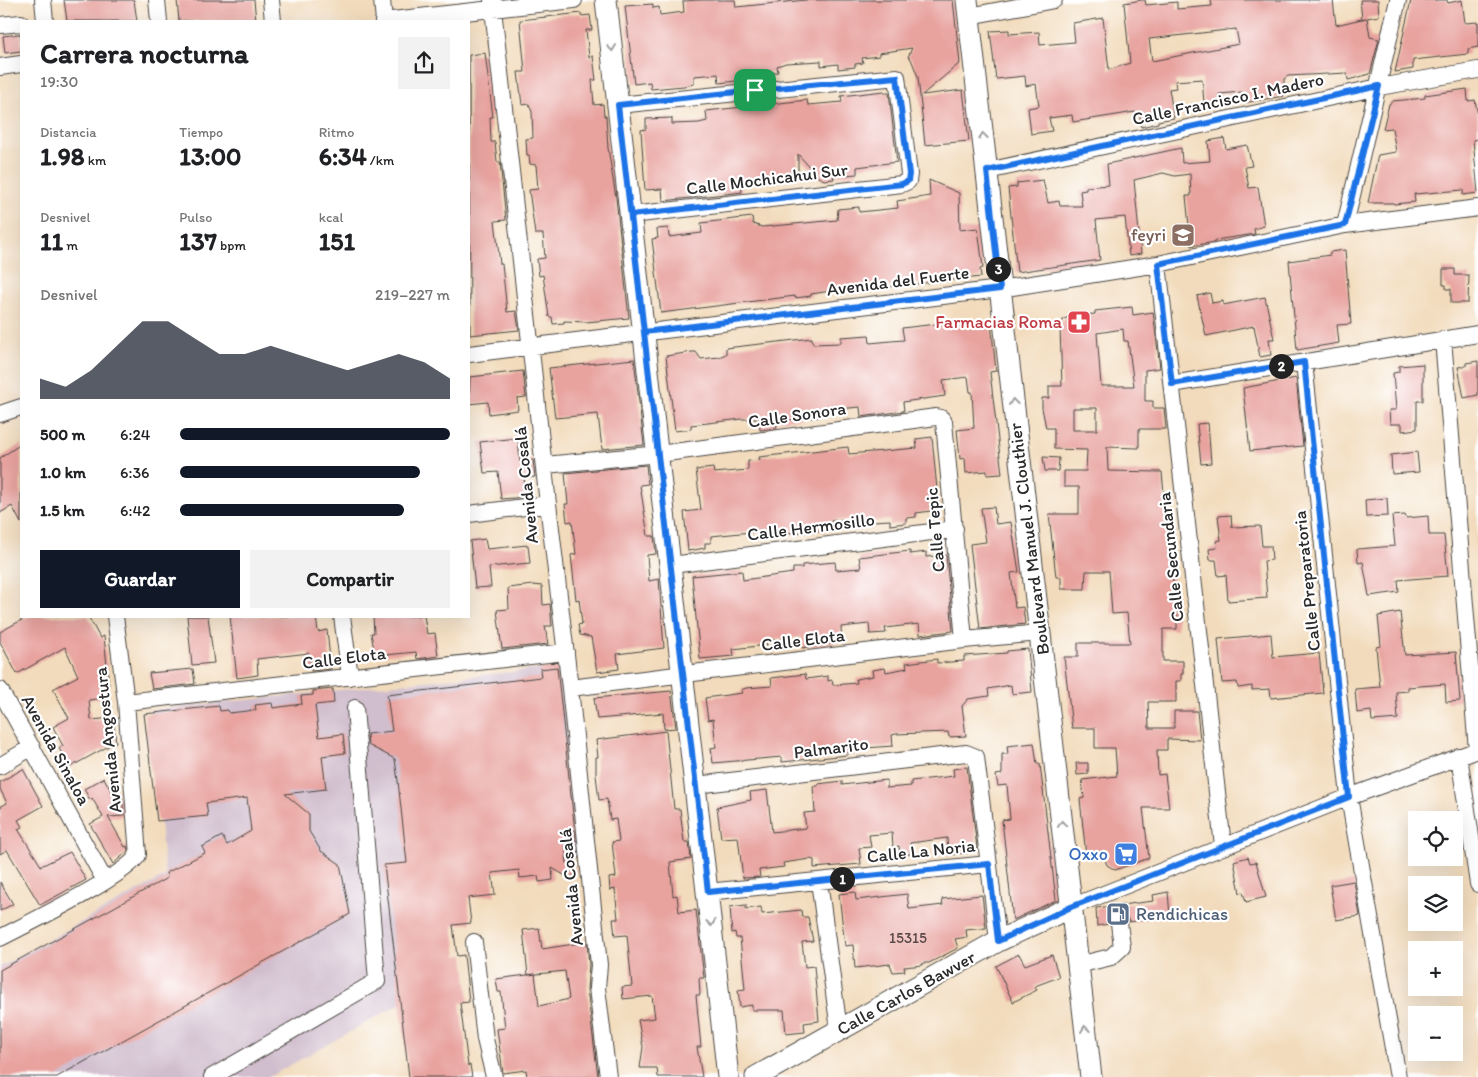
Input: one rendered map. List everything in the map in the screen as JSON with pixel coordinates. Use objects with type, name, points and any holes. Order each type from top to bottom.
[{"type":"main road","points":[[606,0],[672,565],[728,1077]]},
{"type":"main road","name":"Boulevard Manuel J. Clouthier","points":[[968,8],[1091,1077]]},
{"type":"main road","name":"Calle Carlos Bawver","points":[[756,1077],[998,941],[1071,907]]},
{"type":"street","points":[[43,0],[45,20]]},
{"type":"street","points":[[158,0],[159,20]]},
{"type":"street","points":[[271,0],[273,20]]},
{"type":"street","points":[[382,0],[384,20]]},
{"type":"street","points":[[390,20],[493,4],[574,0]]},
{"type":"street","points":[[968,8],[1054,0]]},
{"type":"street","points":[[1345,225],[1398,0]]},
{"type":"street","name":"Avenida Cosalá","points":[[493,4],[530,347],[570,688],[599,965],[597,988],[608,1077]]},
{"type":"street","points":[[0,25],[20,23]]},
{"type":"street","points":[[0,67],[20,64]]},
{"type":"street","name":"Calle Francisco I. Madero","points":[[987,171],[1379,86],[1478,70]]},
{"type":"street","name":"Calle Mochicahui Sur","points":[[618,105],[897,77],[909,174],[908,181],[902,184],[631,215]]},
{"type":"street","name":"Avenida del Fuerte","points":[[470,354],[1000,289],[1158,264],[1345,225],[1478,208]]},
{"type":"street","name":"Calle Secundaria","points":[[1158,264],[1223,846]]},
{"type":"street","points":[[1172,384],[1478,334]]},
{"type":"street","points":[[1443,339],[1477,750]]},
{"type":"street","name":"Calle Preparatoria","points":[[1304,362],[1349,797],[1398,1077]]},
{"type":"street","points":[[0,414],[20,407]]},
{"type":"street","name":"Calle Sonora","points":[[544,465],[659,454],[936,417],[942,418]]},
{"type":"street","name":"Calle Tepic","points":[[942,418],[944,422],[955,529],[964,640]]},
{"type":"street","points":[[470,514],[548,504]]},
{"type":"street","name":"Calle Hermosillo","points":[[672,565],[955,529]]},
{"type":"street","name":"Avenida Angostura","points":[[105,881],[135,859],[138,849],[126,702],[115,618]]},
{"type":"street","points":[[342,618],[350,677]]},
{"type":"street","name":"Calle Elota","points":[[570,688],[964,640],[1040,633]]},
{"type":"street","name":"Calle Elota","points":[[126,702],[566,652]]},
{"type":"street","name":"Avenida Sinaloa","points":[[0,690],[105,881]]},
{"type":"street","points":[[212,1077],[377,981],[355,708]]},
{"type":"street","points":[[0,766],[32,747]]},
{"type":"street","name":"Calle Carlos Bawver","points":[[1071,907],[1116,897],[1223,846],[1477,750]]},
{"type":"street","name":"Palmarito","points":[[696,785],[966,752],[976,757],[989,864]]},
{"type":"street","points":[[1459,756],[1478,884]]},
{"type":"street","points":[[989,864],[998,941]]},
{"type":"street","name":"Calle La Noria","points":[[708,892],[989,864]]},
{"type":"street","points":[[0,938],[105,881]]},
{"type":"street","points":[[819,881],[839,1030]]},
{"type":"street","points":[[1078,965],[1117,953],[1122,947],[1119,923]]},
{"type":"street","points":[[474,942],[485,1039],[494,1077]]},
{"type":"street","name":"Avenida Cosalá","points":[[599,965],[606,986],[618,1077]]},
{"type":"shaded area","points":[[559,667],[583,855],[395,880],[405,1001],[269,1077],[0,1077],[0,967],[165,876],[150,710]]},
{"type":"building","points":[[64,0],[134,0],[137,20],[67,20]]},
{"type":"building","points":[[177,0],[254,0],[256,20],[179,20]]},
{"type":"building","points":[[735,0],[736,7],[806,0],[953,0],[960,63],[922,95],[963,90],[969,141],[925,145],[918,77],[911,59],[908,57],[912,48],[879,53],[879,56],[862,58],[863,63],[855,64],[855,67],[838,69],[838,64],[821,66],[821,61],[786,63],[777,66],[778,72],[761,74],[762,78],[719,83],[718,74],[694,76],[694,84],[684,86],[651,89],[650,82],[634,84],[625,6],[653,4],[653,8],[659,7],[660,15],[684,12],[683,1]]},
{"type":"building","points":[[1142,0],[1145,0],[1146,5],[1177,2],[1177,9],[1212,6],[1211,0],[1333,0],[1336,25],[1362,19],[1360,0],[1378,0],[1379,16],[1367,18],[1370,37],[1379,39],[1370,74],[1348,80],[1347,73],[1288,76],[1284,79],[1284,96],[1243,103],[1242,92],[1219,94],[1220,102],[1204,103],[1202,79],[1175,81],[1176,88],[1169,89],[1174,118],[1141,127],[1140,114],[1135,114],[1135,112],[1073,122],[1072,115],[1049,118],[1052,131],[1031,134],[1028,108],[1039,106],[1036,84],[1026,86],[1025,76],[996,79],[990,31],[1009,30],[1009,34],[1039,32],[1040,45],[1075,42],[1073,23],[1103,18],[1109,70],[1130,63],[1124,3]],"holes":[[[1236,29],[1239,44],[1152,61],[1149,39]]]},
{"type":"building","points":[[1411,0],[1447,0],[1448,3],[1462,0],[1465,23],[1478,22],[1478,47],[1468,49],[1468,54],[1413,60],[1413,69],[1395,72]]},
{"type":"building","points":[[581,13],[581,16],[590,15],[592,30],[586,30],[589,57],[593,56],[596,80],[592,80],[594,105],[603,104],[604,116],[606,116],[608,148],[616,198],[629,318],[586,322],[564,321],[564,323],[553,324],[552,317],[549,317],[543,275],[539,276],[537,259],[545,258],[543,234],[535,234],[529,190],[538,189],[536,165],[530,164],[529,155],[527,155],[526,139],[533,138],[532,112],[529,104],[522,105],[518,72],[525,72],[520,20]]},
{"type":"building","points":[[20,34],[20,51],[5,53],[3,36]]},
{"type":"building","points":[[485,53],[493,117],[490,117],[491,142],[495,142],[497,162],[500,162],[506,220],[495,221],[500,264],[502,264],[507,312],[516,311],[519,330],[470,335],[470,55]]},
{"type":"building","points":[[1467,89],[1468,101],[1475,100],[1478,116],[1478,139],[1473,140],[1478,193],[1463,195],[1463,190],[1414,194],[1415,202],[1394,204],[1368,203],[1378,155],[1396,152],[1392,128],[1383,129],[1389,104],[1393,101],[1425,98],[1425,95]]},
{"type":"building","points":[[884,91],[884,93],[889,93],[897,162],[857,167],[857,174],[833,176],[834,179],[824,180],[818,177],[798,154],[798,173],[776,179],[777,181],[741,182],[742,192],[663,201],[662,189],[645,190],[641,130],[646,129],[646,119],[672,118],[672,124],[699,123],[707,121],[706,111],[807,100],[808,105],[842,102],[841,96]]},
{"type":"building","points":[[1224,138],[1226,149],[1247,145],[1252,166],[1245,167],[1249,188],[1258,187],[1264,226],[1254,229],[1255,234],[1191,246],[1186,196],[1191,196],[1190,174],[1175,176],[1163,173],[1134,180],[1141,254],[1129,256],[1125,217],[1096,220],[1100,260],[1017,272],[1008,188],[1017,187],[1017,183],[1043,180],[1048,203],[1059,201],[1060,206],[1082,206],[1080,191],[1086,190],[1086,187],[1109,185],[1107,164],[1181,148],[1182,163],[1210,161],[1208,141]]},
{"type":"building","points":[[929,180],[959,193],[960,230],[978,228],[983,268],[980,269],[981,277],[878,288],[878,284],[811,294],[811,296],[795,298],[795,296],[661,313],[652,239],[658,238],[657,229],[668,228],[669,237],[702,233],[701,223],[752,217],[753,224],[762,227],[837,220],[838,209],[859,207],[859,212],[898,208],[897,201],[930,196]]},
{"type":"building","points":[[1345,250],[1351,324],[1337,325],[1339,343],[1297,350],[1289,261],[1330,255],[1330,252]]},
{"type":"building","points":[[1443,269],[1455,269],[1455,275],[1469,275],[1468,303],[1451,303],[1451,289],[1446,289],[1446,285],[1443,285]]},
{"type":"building","points":[[1210,293],[1212,303],[1223,301],[1223,305],[1265,297],[1274,339],[1269,339],[1271,355],[1260,357],[1254,326],[1206,336],[1197,296]]},
{"type":"building","points":[[1132,307],[1133,315],[1153,312],[1160,368],[1145,370],[1145,401],[1153,401],[1153,408],[1164,408],[1166,429],[1139,429],[1139,448],[1107,447],[1108,471],[1162,472],[1167,526],[1174,526],[1171,562],[1174,593],[1176,593],[1177,600],[1177,629],[1163,629],[1163,661],[1183,661],[1183,674],[1181,674],[1181,681],[1176,681],[1176,702],[1148,702],[1149,728],[1174,728],[1174,711],[1197,711],[1200,740],[1167,739],[1167,750],[1157,750],[1158,775],[1165,774],[1169,808],[1143,808],[1149,858],[1115,870],[1107,865],[1102,851],[1086,856],[1080,799],[1084,798],[1082,780],[1117,776],[1115,748],[1095,748],[1095,728],[1072,728],[1064,657],[1078,657],[1078,643],[1130,643],[1127,613],[1112,614],[1109,571],[1086,571],[1085,589],[1061,589],[1061,577],[1056,577],[1049,514],[1079,514],[1079,487],[1064,487],[1064,471],[1086,471],[1087,450],[1054,449],[1054,428],[1046,428],[1042,408],[1042,398],[1049,398],[1049,386],[1062,386],[1060,328],[1063,320],[1070,316],[1095,314],[1095,311]],"holes":[[[1123,329],[1124,341],[1128,341],[1134,386],[1101,386],[1097,333]],[[1073,408],[1097,408],[1097,430],[1073,430]]]},
{"type":"building","points":[[954,322],[954,326],[991,323],[996,371],[990,372],[1002,474],[987,475],[987,471],[966,473],[965,458],[960,459],[957,430],[974,428],[972,392],[970,392],[968,377],[943,380],[945,396],[903,402],[904,411],[861,417],[860,407],[819,411],[819,417],[776,421],[777,428],[760,430],[759,419],[742,419],[691,425],[691,429],[675,431],[666,356],[696,352],[701,359],[719,357],[726,354],[726,348],[812,338],[813,344],[841,343],[841,337],[869,335],[870,343],[904,340],[902,328]]},
{"type":"building","points":[[634,359],[644,445],[602,449],[598,414],[555,418],[549,368]]},
{"type":"building","points":[[1478,361],[1478,395],[1464,398],[1458,367],[1466,366],[1466,363]]},
{"type":"building","points":[[1423,364],[1423,401],[1417,401],[1417,429],[1402,431],[1402,424],[1390,424],[1389,410],[1396,410],[1393,373],[1399,372],[1399,366]]},
{"type":"building","points":[[523,371],[526,397],[517,398],[518,410],[489,414],[488,402],[470,404],[470,377]]},
{"type":"building","points":[[1296,378],[1303,446],[1250,451],[1243,388]]},
{"type":"building","points":[[1208,423],[1211,463],[1201,464],[1197,424]]},
{"type":"building","points":[[932,437],[939,510],[916,513],[916,517],[906,518],[906,523],[890,525],[890,520],[856,522],[856,519],[831,521],[832,530],[789,533],[788,530],[772,532],[771,530],[711,536],[711,543],[705,543],[705,548],[688,551],[684,512],[701,510],[696,470],[713,468],[714,473],[748,470],[748,461],[760,460],[759,457],[848,447],[849,454],[917,448],[916,439]]},
{"type":"building","points":[[518,438],[520,462],[533,460],[535,477],[524,478],[526,497],[501,499],[498,472],[484,473],[480,442]]},
{"type":"building","points":[[20,445],[20,521],[12,506],[0,513],[0,458]]},
{"type":"building","points":[[1417,452],[1419,472],[1392,474],[1391,455]]},
{"type":"building","points":[[1043,457],[1059,458],[1058,471],[1045,471]]},
{"type":"building","points":[[646,465],[648,484],[640,485],[648,536],[654,536],[656,554],[647,555],[649,581],[659,579],[664,648],[617,654],[619,669],[597,672],[591,637],[580,635],[578,625],[582,624],[579,599],[576,600],[571,555],[576,554],[572,521],[567,522],[565,504],[568,504],[565,473]]},
{"type":"building","points":[[1387,498],[1388,516],[1366,517],[1365,500]]},
{"type":"building","points":[[994,507],[996,524],[1011,522],[1019,572],[1011,573],[1015,608],[1023,607],[1025,624],[980,629],[970,544],[986,542],[981,508]]},
{"type":"building","points":[[1231,515],[1232,527],[1260,526],[1262,546],[1271,546],[1272,560],[1264,561],[1267,598],[1228,601],[1226,575],[1218,576],[1216,560],[1210,560],[1209,549],[1217,548],[1216,541],[1221,540],[1218,516]]},
{"type":"building","points":[[1405,515],[1406,518],[1428,516],[1429,535],[1444,535],[1448,576],[1398,580],[1399,592],[1369,596],[1363,562],[1358,563],[1357,549],[1395,546],[1392,516]]},
{"type":"building","points":[[485,539],[487,549],[528,545],[530,563],[489,567],[491,587],[475,588],[470,541]]},
{"type":"building","points":[[910,551],[910,554],[926,552],[926,557],[946,555],[953,631],[920,635],[919,624],[885,628],[886,633],[870,634],[869,624],[841,627],[842,642],[802,648],[801,637],[766,641],[767,645],[733,649],[734,656],[700,659],[692,576],[742,571],[743,580],[793,573],[793,568],[802,568],[802,565],[835,562],[836,570],[861,568],[859,557]]},
{"type":"building","points":[[533,585],[542,586],[543,605],[550,604],[552,626],[545,626],[548,644],[502,649],[497,610],[509,609],[508,588]]},
{"type":"building","points":[[1400,612],[1405,655],[1456,652],[1460,701],[1446,702],[1445,684],[1408,687],[1408,691],[1396,692],[1398,719],[1372,721],[1371,711],[1357,713],[1355,689],[1380,687],[1376,647],[1381,646],[1378,616]]},
{"type":"building","points":[[25,618],[89,618],[100,638],[104,636],[109,686],[99,691],[103,698],[89,700],[91,720],[113,718],[116,742],[61,772],[54,759],[62,754],[59,748],[63,746],[53,727],[69,718],[53,689],[78,676],[65,647],[17,674],[0,642],[0,632]]},
{"type":"building","points":[[187,618],[208,618],[214,663],[192,665]]},
{"type":"building","points":[[230,618],[316,618],[318,632],[327,630],[331,669],[311,671],[309,653],[257,659],[258,675],[237,678]]},
{"type":"building","points":[[373,618],[424,618],[427,634],[435,633],[438,656],[417,659],[416,652],[375,656],[371,633],[374,633]]},
{"type":"building","points":[[1271,634],[1273,657],[1319,653],[1323,693],[1271,698],[1270,689],[1252,690],[1252,686],[1238,688],[1237,682],[1222,683],[1218,639]]},
{"type":"building","points":[[1028,649],[1032,692],[1012,694],[1011,685],[988,689],[989,696],[968,699],[962,706],[966,736],[949,737],[948,732],[896,734],[892,735],[893,746],[865,748],[865,750],[847,753],[848,755],[782,762],[782,757],[713,763],[711,748],[716,747],[713,719],[708,720],[705,698],[742,693],[741,690],[746,688],[772,686],[771,678],[805,674],[806,679],[828,676],[828,681],[832,680],[833,685],[857,683],[856,679],[873,676],[872,670],[885,668],[886,672],[907,668],[906,663],[937,659],[937,663],[964,661],[964,656],[1007,653],[1007,651]]},
{"type":"building","points":[[557,667],[576,842],[565,843],[567,864],[577,870],[571,879],[552,868],[553,880],[539,882],[538,876],[520,878],[519,870],[492,873],[495,895],[468,898],[471,923],[453,925],[457,956],[464,955],[469,1002],[460,1003],[468,1066],[470,1065],[472,1077],[409,1077],[384,865],[407,863],[398,781],[395,759],[368,745],[367,734],[392,731],[387,695],[541,677],[540,669]]},
{"type":"building","points":[[193,669],[195,684],[152,689],[149,673]]},
{"type":"building","points":[[333,689],[334,703],[315,705],[319,737],[343,734],[345,753],[322,756],[326,789],[285,794],[309,814],[309,831],[321,851],[340,864],[350,914],[57,1077],[0,1077],[0,970],[167,878],[166,873],[205,853],[202,847],[222,836],[227,845],[251,831],[247,798],[206,803],[208,816],[157,821],[144,714],[219,706],[220,711],[228,710],[229,713],[256,710],[255,705],[272,703],[273,708],[302,704],[301,696],[313,695],[313,691]]},
{"type":"building","points":[[671,691],[676,728],[664,729],[663,713],[597,719],[594,698]]},
{"type":"building","points":[[666,731],[674,809],[680,809],[684,842],[689,842],[691,859],[670,862],[673,896],[677,895],[679,912],[696,910],[704,978],[699,978],[700,995],[696,995],[701,1047],[697,1047],[702,1077],[658,1077],[657,1068],[640,1068],[643,1047],[638,1020],[655,1018],[652,996],[623,999],[622,987],[632,986],[627,935],[615,936],[613,919],[618,919],[615,889],[610,890],[609,878],[616,877],[612,842],[619,841],[616,819],[610,820],[607,799],[599,800],[596,775],[596,757],[598,757],[596,740]]},
{"type":"building","points":[[1034,743],[1037,764],[1040,764],[1056,900],[1013,920],[1002,820],[1010,819],[1007,785],[998,786],[996,775],[1002,774],[1002,754],[1008,754],[1007,746]]},
{"type":"building","points":[[1076,763],[1088,763],[1088,774],[1077,775]]},
{"type":"building","points":[[967,767],[977,848],[973,849],[973,852],[948,855],[947,838],[910,843],[911,854],[900,855],[899,846],[893,847],[892,833],[869,835],[871,847],[859,848],[861,864],[814,868],[814,860],[810,859],[783,863],[784,867],[759,870],[760,877],[743,878],[738,837],[721,838],[717,807],[751,800],[750,792],[767,790],[772,832],[806,828],[804,813],[815,812],[813,786],[818,786],[818,784],[842,781],[842,785],[887,780],[887,788],[911,786],[911,781],[954,776],[953,769]]},
{"type":"building","points":[[23,769],[43,806],[18,820],[22,827],[18,829],[41,866],[70,852],[86,880],[40,905],[7,850],[0,854],[0,807],[7,803],[0,789],[0,782]]},
{"type":"building","points":[[104,778],[116,800],[122,794],[124,816],[108,817],[125,847],[127,846],[128,851],[113,864],[90,824],[103,817],[92,798],[90,800],[84,789]]},
{"type":"building","points":[[1248,857],[1250,863],[1256,862],[1266,897],[1246,902],[1243,892],[1240,893],[1234,861]]},
{"type":"building","points":[[1354,881],[1360,916],[1336,920],[1330,885]]},
{"type":"building","points":[[0,882],[13,904],[0,911]]},
{"type":"building","points":[[855,892],[856,900],[907,894],[909,909],[943,905],[942,899],[982,895],[986,928],[966,930],[967,937],[955,939],[958,948],[929,963],[904,967],[905,971],[893,972],[890,964],[855,968],[853,945],[845,946],[839,894]]},
{"type":"building","points":[[1168,892],[1170,916],[1129,922],[1127,917],[1118,913],[1113,915],[1109,924],[1097,926],[1096,908],[1154,901],[1153,895]]},
{"type":"building","points":[[746,905],[746,909],[761,907],[762,914],[801,910],[802,917],[808,917],[813,941],[802,942],[805,967],[814,966],[819,1021],[804,1023],[805,1032],[786,1034],[784,1010],[752,1010],[752,1005],[740,1007],[738,990],[745,989],[740,938],[736,938],[735,932],[732,933],[730,907]]},
{"type":"building","points":[[539,928],[542,949],[587,942],[589,965],[587,989],[598,1077],[527,1077],[526,1070],[503,1073],[497,1029],[505,1028],[501,992],[498,992],[496,979],[528,975],[523,930]],"holes":[[[565,971],[569,999],[539,1006],[535,974]]]},
{"type":"building","points":[[1019,954],[1025,965],[1052,955],[1059,977],[1035,986],[1037,990],[1013,1002],[996,966]]},
{"type":"tunnel","points":[[1117,905],[1119,923]]},
{"type":"place","name":"feyri","points":[[1183,235]]},
{"type":"place","name":"Farmacias Roma","points":[[1079,322]]},
{"type":"place","name":"Oxxo","points":[[1126,854]]},
{"type":"place","name":"Rendichicas","points":[[1118,914]]},
{"type":"route","points":[[897,77],[909,174],[908,181],[902,184],[631,215],[644,332],[1000,289],[987,171],[1379,86],[1345,225],[1158,264],[1172,384],[1304,362],[1349,797],[1071,907],[998,941],[989,864],[708,892],[618,105],[755,90],[897,77]]}]
